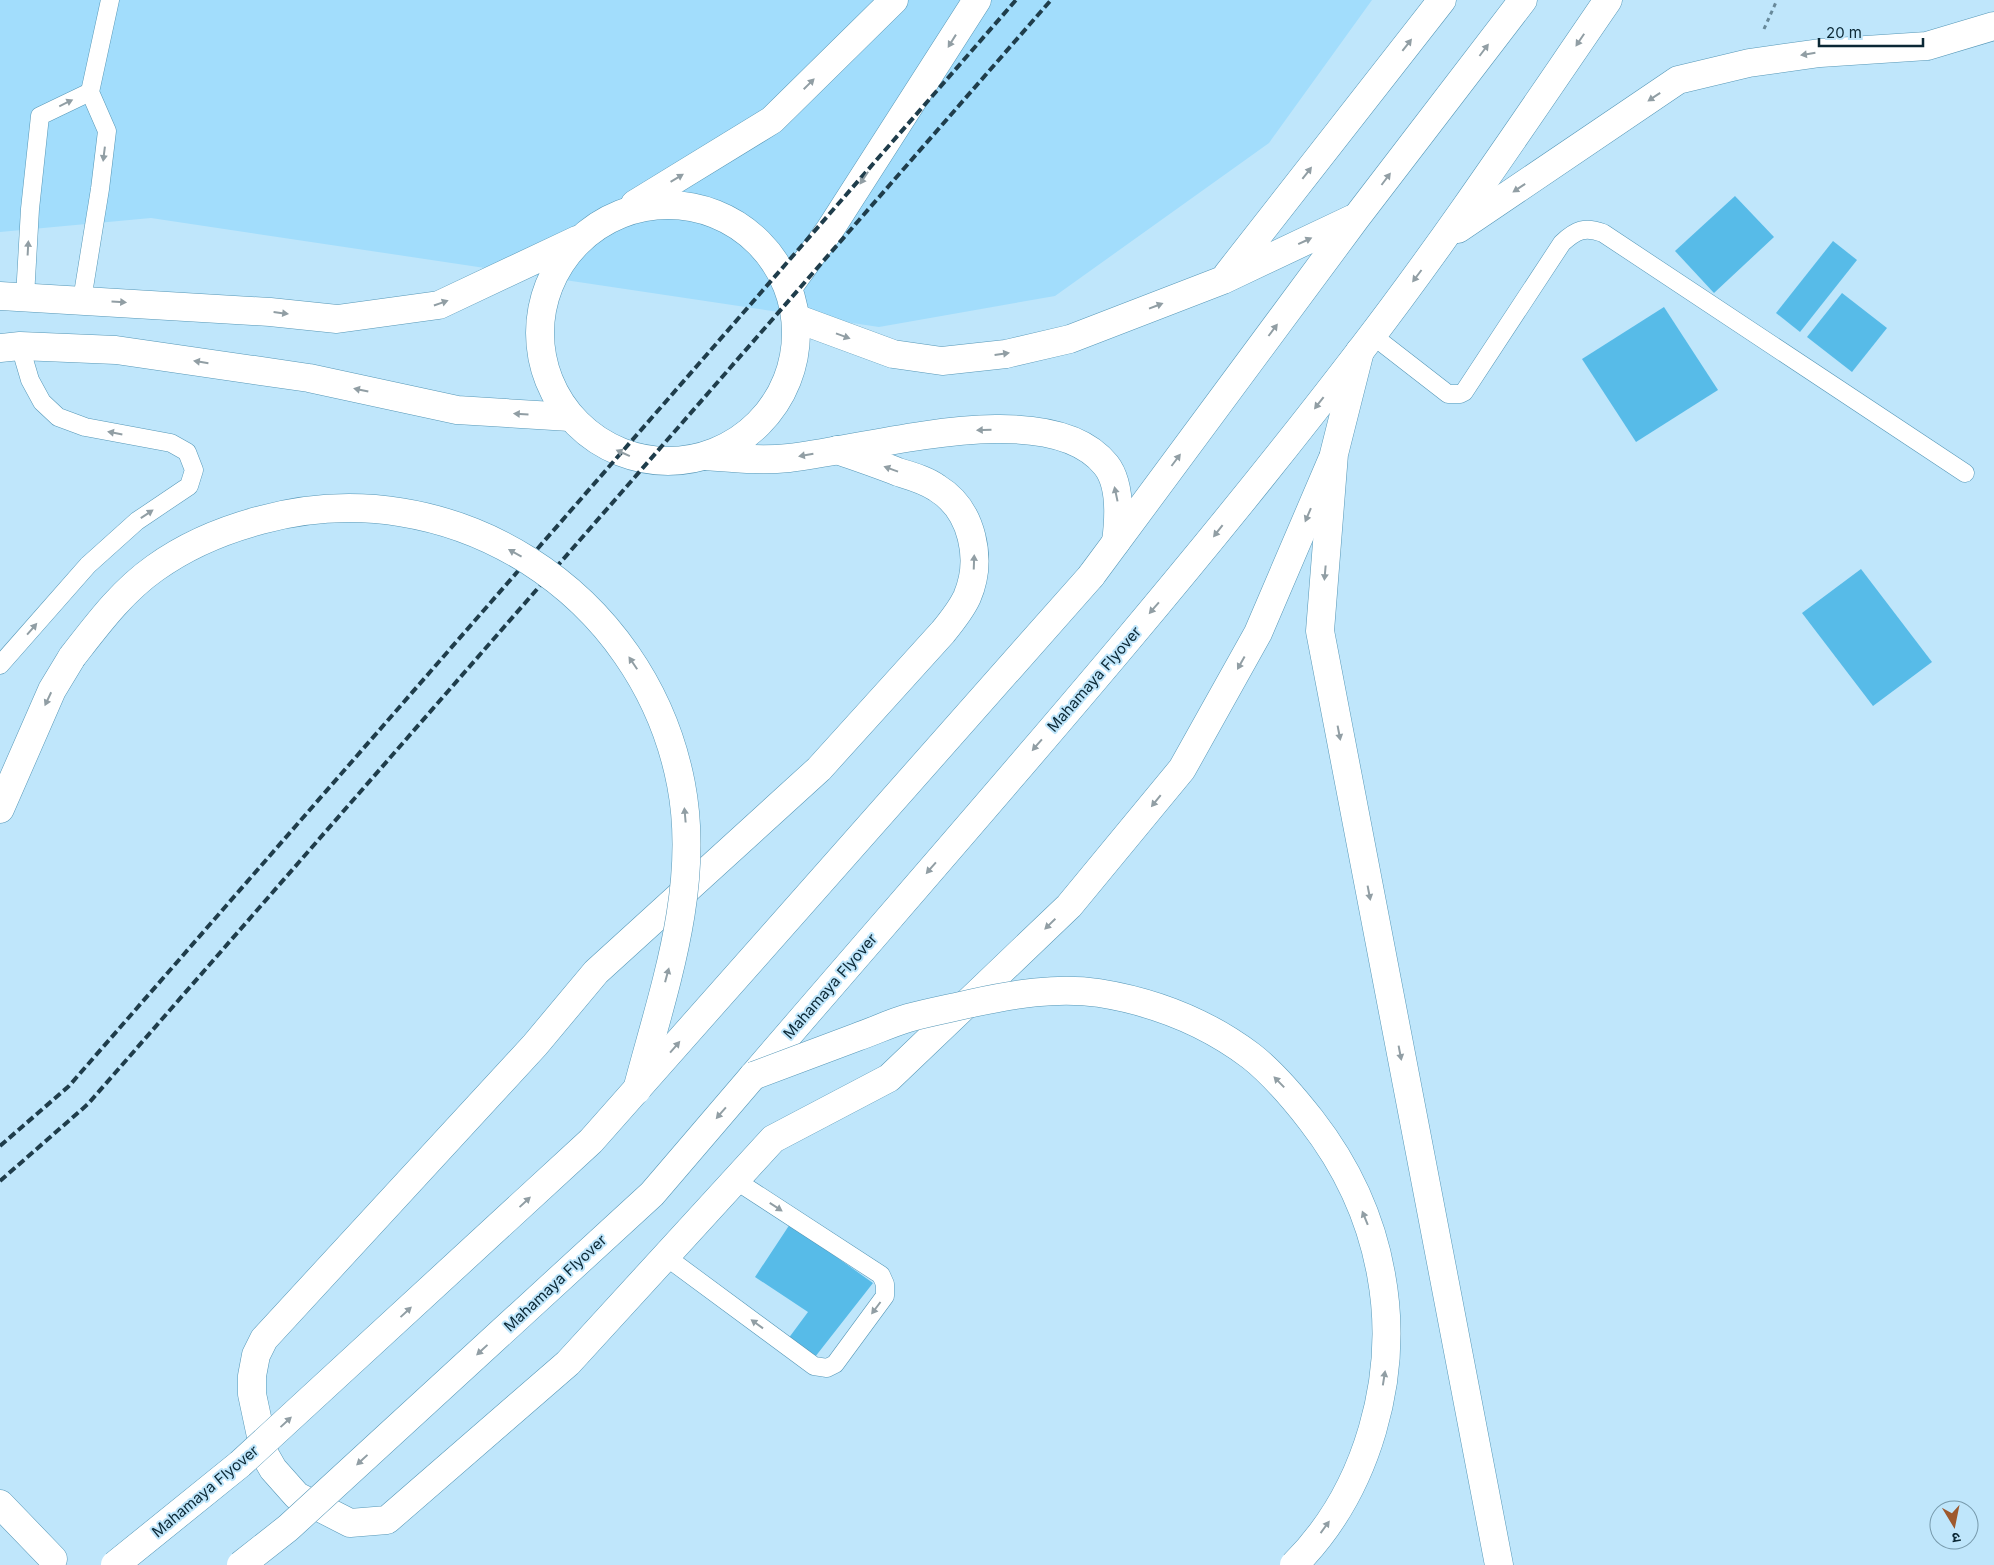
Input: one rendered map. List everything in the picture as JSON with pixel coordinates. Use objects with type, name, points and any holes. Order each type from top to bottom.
[{"type":"main road","points":[[13,296],[270,312],[337,319],[439,305],[579,239],[772,120],[894,0]]},
{"type":"main road","points":[[789,286],[829,231],[978,0]]},
{"type":"main road","points":[[1223,280],[1442,0]]},
{"type":"main road","name":"Mahamaya Flyover","points":[[114,1565],[240,1464],[591,1141],[637,1090],[1091,576],[1356,218],[1523,0]]},
{"type":"main road","name":"Mahamaya Flyover","points":[[241,1565],[288,1528],[652,1194],[1186,571],[1366,343],[1446,237],[1608,0]]},
{"type":"main road","points":[[1446,237],[1678,80],[1749,64],[1820,53],[1926,46],[1994,26]]},
{"type":"main road","points":[[620,212],[670,204],[720,214],[762,243],[789,286],[798,319],[796,355],[785,389],[766,418],[738,441],[706,456]]},
{"type":"main road","points":[[798,319],[893,354],[942,361],[1006,354],[1070,339],[1223,280],[1356,218]]},
{"type":"main road","points":[[579,239],[550,279],[538,326],[545,375],[570,417],[598,442],[632,457],[669,462],[706,456],[765,459],[790,458],[936,432],[1014,429],[1058,436],[1088,448],[1107,466],[1116,490],[1120,517],[1116,542]]},
{"type":"main road","points":[[836,450],[937,487],[960,512],[970,532],[975,554],[974,577],[971,588],[961,609],[943,632],[819,769],[596,972],[535,1045],[264,1339],[256,1355],[252,1376],[252,1394],[265,1455],[273,1469],[297,1496],[350,1523],[387,1520],[568,1362],[772,1139],[889,1078],[1069,906],[1182,769],[1258,633],[1334,454],[1366,343]]},
{"type":"main road","points":[[10,346],[116,350],[309,378],[458,410],[570,417]]},
{"type":"main road","points":[[1334,454],[1320,632],[1499,1565]]},
{"type":"main road","points":[[0,809],[52,690],[72,657],[131,586],[156,566],[184,549],[243,524],[298,512],[338,508],[370,508],[402,512],[434,519],[494,541],[549,574],[597,616],[636,667],[652,695],[674,755],[682,786],[686,818],[683,906],[637,1090]]},
{"type":"main road","points":[[753,1076],[907,1018],[1026,993],[1060,991],[1095,992],[1129,998],[1162,1008],[1194,1021],[1224,1037],[1252,1057],[1278,1080],[1329,1143],[1352,1185],[1370,1229],[1382,1275],[1386,1322],[1385,1370],[1378,1411],[1366,1451],[1350,1488],[1328,1524],[1294,1565]]},
{"type":"main road","points":[[0,1504],[56,1562]]},
{"type":"main road","points":[[0,1521],[56,1562]]},
{"type":"lane","points":[[82,300],[100,189],[107,131],[90,92],[110,0]]},
{"type":"lane","points":[[13,296],[30,209],[40,116],[90,92]]},
{"type":"lane","points":[[1366,343],[1448,394],[1464,392],[1562,242],[1580,229],[1592,229],[1603,233],[1965,474]]},
{"type":"lane","points":[[0,665],[88,565],[137,521],[189,486],[194,470],[187,452],[171,444],[85,427],[58,417],[42,402],[10,346]]},
{"type":"lane","points":[[665,1256],[814,1366],[827,1368],[835,1364],[886,1296],[886,1284],[881,1275],[735,1180]]},
{"type":"shaded area","points":[[0,0],[1372,0],[1269,143],[1055,296],[879,327],[151,218],[0,232]]},
{"type":"building","points":[[1735,196],[1774,237],[1714,293],[1675,251]]},
{"type":"building","points":[[1833,241],[1857,260],[1800,332],[1776,313]]},
{"type":"building","points":[[1842,293],[1887,328],[1852,372],[1807,337]]},
{"type":"building","points":[[1664,307],[1718,390],[1636,442],[1582,359]]},
{"type":"building","points":[[1861,569],[1932,662],[1873,706],[1802,613]]},
{"type":"building","points":[[790,1224],[873,1283],[815,1357],[788,1339],[808,1312],[755,1277]]},
{"type":"railway","points":[[0,1146],[69,1086],[1016,0]]},
{"type":"railway","points":[[0,1181],[88,1104],[1051,0]]}]
